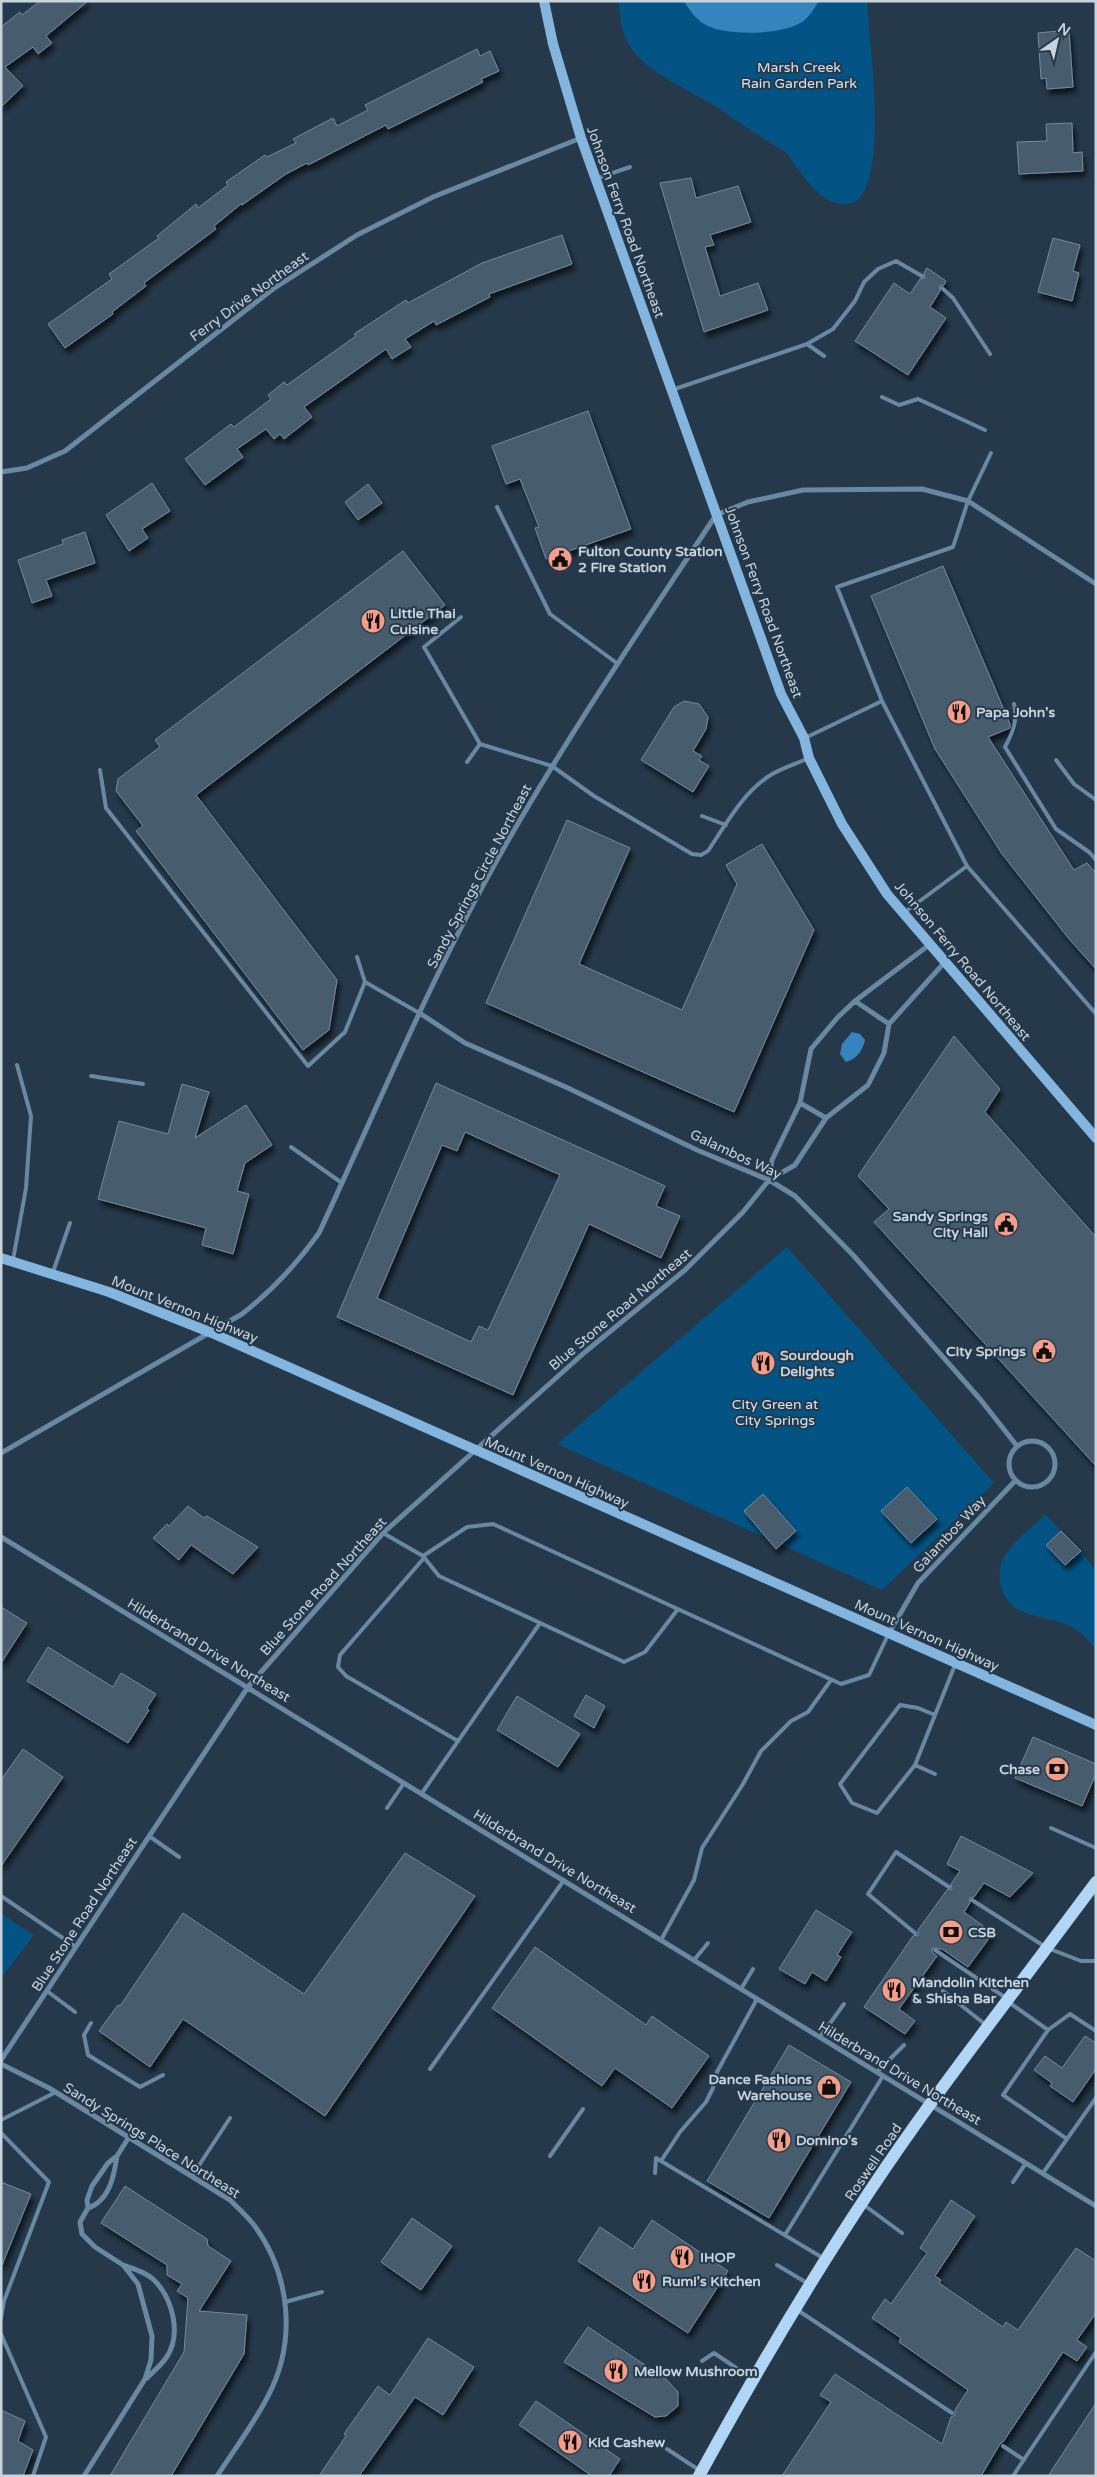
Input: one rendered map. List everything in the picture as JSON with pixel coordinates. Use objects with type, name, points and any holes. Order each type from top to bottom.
[{"type":"main road","name":"Roswell Road","points":[[700,2474],[796,2309],[862,2204],[930,2104],[1096,1882]]},
{"type":"street","name":"Johnson Ferry Road Northeast","points":[[544,1],[553,44],[581,138],[781,694],[804,738],[809,758],[842,824],[887,894],[944,963],[1096,1138]]},
{"type":"street","name":"Ferry Drive Northeast","points":[[1,472],[27,468],[65,451],[274,289],[357,235],[433,197],[581,138]]},
{"type":"street","points":[[716,515],[748,502],[803,490],[922,489],[968,501],[1096,584]]},
{"type":"street","name":"Sandy Springs Circle Northeast","points":[[1,1452],[212,1333],[242,1314],[272,1291],[297,1264],[319,1233],[421,1014],[504,847],[552,766],[716,515]]},
{"type":"street","name":"Blue Stone Road Northeast","points":[[769,1180],[772,1160],[800,1103],[811,1049],[838,1017],[855,1001],[929,945]]},
{"type":"street","points":[[855,1001],[889,1024],[944,963]]},
{"type":"street","name":"Galambos Way","points":[[421,1014],[464,1043],[568,1088],[697,1150],[769,1180],[795,1196],[853,1255],[980,1399],[1017,1446]]},
{"type":"street","name":"Blue Stone Road Northeast","points":[[1,2062],[248,1687],[383,1533],[585,1352],[685,1270],[744,1212],[769,1180],[795,1164],[826,1118],[868,1085],[884,1054],[889,1024]]},
{"type":"street","points":[[800,1103],[826,1118]]},
{"type":"street","name":"Mount Vernon Highway","points":[[1,1258],[109,1292],[212,1333],[1096,1724]]},
{"type":"street","points":[[1031,1440],[1046,1445],[1054,1458],[1055,1465],[1049,1479],[1036,1487],[1028,1487],[1015,1481],[1008,1467],[1009,1459],[1017,1446],[1031,1440]]},
{"type":"street","name":"Galambos Way","points":[[889,1633],[918,1583],[1015,1481]]},
{"type":"street","name":"Hilderbrand Drive Northeast","points":[[1,1537],[1096,2206]]},
{"type":"street","name":"Sandy Springs Place Northeast","points":[[1,2062],[56,2092],[230,2200],[253,2224],[268,2247],[280,2275],[285,2302],[284,2352],[267,2398],[218,2476]]},
{"type":"street","points":[[84,2476],[145,2379],[166,2359],[172,2345],[174,2322],[167,2300],[154,2280],[140,2270],[123,2265],[95,2247],[82,2234],[80,2222],[88,2208],[87,2200],[92,2186],[108,2163],[117,2156],[129,2137]]},
{"type":"street","points":[[88,2208],[98,2204],[112,2183],[117,2156]]},
{"type":"street","points":[[123,2265],[138,2284],[152,2336],[151,2360],[145,2379]]},
{"type":"lane","points":[[596,179],[630,167]]},
{"type":"lane","points":[[671,390],[807,344],[833,330],[854,301],[864,282],[878,269],[896,261],[922,276]]},
{"type":"lane","points":[[942,288],[953,298],[990,354]]},
{"type":"lane","points":[[807,344],[824,356]]},
{"type":"lane","points":[[882,397],[899,405],[918,399],[985,430]]},
{"type":"lane","points":[[991,454],[968,501],[953,547],[837,587],[882,701],[968,866],[1096,1014]]},
{"type":"lane","points":[[497,507],[550,614],[618,664]]},
{"type":"lane","points":[[461,617],[424,647],[480,744],[552,766],[594,796],[692,854],[701,855],[708,851],[754,787],[771,774],[809,758]]},
{"type":"lane","points":[[804,738],[882,701]]},
{"type":"lane","points":[[1014,704],[1017,714],[1012,733],[1005,747],[1056,829],[1089,852],[1096,860]]},
{"type":"lane","points":[[467,762],[480,744]]},
{"type":"lane","points":[[1056,760],[1074,784],[1096,800]]},
{"type":"lane","points":[[100,770],[106,808],[308,1066],[346,1032],[365,982],[357,957]]},
{"type":"lane","points":[[702,816],[726,826]]},
{"type":"lane","points":[[903,914],[968,866]]},
{"type":"lane","points":[[365,982],[421,1014]]},
{"type":"lane","points":[[13,1262],[26,1188],[31,1116],[17,1066]]},
{"type":"lane","points":[[91,1076],[143,1084]]},
{"type":"lane","points":[[291,1147],[342,1183]]},
{"type":"lane","points":[[53,1274],[70,1223]]},
{"type":"lane","points":[[458,1741],[346,1676],[338,1666],[340,1655],[424,1557],[468,1527],[493,1524],[841,1684],[869,1675],[889,1633]]},
{"type":"lane","points":[[383,1533],[424,1557],[439,1576],[624,1662],[645,1652],[678,1609]]},
{"type":"lane","points":[[422,1793],[540,1623]]},
{"type":"lane","points":[[935,1715],[918,1708],[900,1705],[840,1784],[852,1802],[877,1814],[915,1765],[956,1663]]},
{"type":"lane","points":[[661,1940],[694,1880],[702,1848],[743,1784],[760,1750],[790,1721],[808,1712],[831,1680]]},
{"type":"lane","points":[[915,1765],[935,1774]]},
{"type":"lane","points":[[387,1808],[404,1783]]},
{"type":"lane","points":[[1051,1828],[1096,1848]]},
{"type":"lane","points":[[149,1836],[179,1857]]},
{"type":"lane","points":[[916,1933],[868,1894],[896,1852],[949,1887]]},
{"type":"lane","points":[[430,2069],[564,1880]]},
{"type":"lane","points":[[1,1896],[76,1947]]},
{"type":"lane","points":[[972,1900],[1047,1948],[1081,1961],[1096,1961]]},
{"type":"lane","points":[[694,1960],[708,1943]]},
{"type":"lane","points":[[935,1950],[1048,2030]]},
{"type":"lane","points":[[741,1989],[754,1969]]},
{"type":"lane","points":[[46,1991],[75,2012]]},
{"type":"lane","points":[[943,1991],[988,2026]]},
{"type":"lane","points":[[662,2161],[680,2132],[706,2102],[713,2088],[716,2072],[758,1999]]},
{"type":"lane","points":[[820,2037],[844,2004]]},
{"type":"lane","points":[[1067,2139],[1003,2095],[1048,2030],[1070,2014],[1096,2031]]},
{"type":"lane","points":[[91,2023],[84,2035],[88,2055],[140,2087],[163,2075]]},
{"type":"lane","points":[[877,2072],[904,2045]]},
{"type":"lane","points":[[785,2235],[883,2076]]},
{"type":"lane","points":[[1,2120],[56,2092]]},
{"type":"lane","points":[[1043,2173],[1096,2098]]},
{"type":"lane","points":[[550,2156],[583,2109]]},
{"type":"lane","points":[[192,2176],[230,2118]]},
{"type":"lane","points":[[1,2133],[49,2182],[4,2301],[1,2318]]},
{"type":"lane","points":[[655,2173],[656,2158],[827,2260]]},
{"type":"lane","points":[[1013,2182],[1026,2163]]},
{"type":"lane","points":[[862,2204],[902,2234]]},
{"type":"lane","points":[[777,2265],[811,2286]]},
{"type":"lane","points":[[285,2302],[322,2292]]},
{"type":"lane","points":[[796,2309],[952,2412]]},
{"type":"lane","points":[[1,2334],[46,2437],[33,2476]]},
{"type":"lane","points":[[1013,2476],[1096,2352]]},
{"type":"lane","points":[[702,2361],[714,2353],[755,2380]]},
{"type":"lane","points":[[1003,2446],[1024,2460]]},
{"type":"lane","points":[[667,2450],[700,2474]]},
{"type":"green space","name":"Marsh Creek Rain Garden Park","points":[[619,1],[867,1],[875,107],[875,137],[872,165],[866,187],[856,201],[841,204],[822,196],[784,151],[647,65],[629,45],[624,35]]},
{"type":"green space","name":"City Green at City Springs","points":[[787,1247],[994,1483],[882,1590],[557,1444]]},
{"type":"green space","points":[[1045,1514],[1061,1531],[1046,1545],[1065,1565],[1081,1551],[1096,1571],[1096,1649],[1074,1628],[1020,1611],[1005,1596],[1000,1583],[1000,1569],[1004,1557],[1018,1540]]},
{"type":"green space","points":[[1,1914],[34,1935],[1,1978]]},
{"type":"shaded area","points":[[684,1],[819,1],[807,18],[793,26],[769,32],[742,33],[708,26],[694,15]]},
{"type":"shaded area","points":[[852,1032],[860,1034],[865,1040],[859,1054],[846,1062],[840,1054],[842,1044]]},
{"type":"building","points":[[40,1],[88,1],[46,36],[52,43],[38,54],[33,47],[5,67],[23,86],[1,107],[1,27],[20,12],[22,15]]},
{"type":"building","points":[[1069,30],[1073,87],[1047,89],[1046,78],[1041,79],[1038,33]]},
{"type":"building","points":[[477,49],[480,56],[490,51],[499,71],[481,79],[483,82],[388,129],[386,125],[308,165],[307,163],[286,174],[241,204],[214,226],[216,229],[144,283],[146,286],[112,312],[113,314],[65,348],[48,324],[112,279],[109,274],[159,238],[157,236],[196,204],[198,208],[228,185],[226,182],[265,155],[267,157],[296,143],[293,139],[333,118],[337,126],[368,110],[365,105]]},
{"type":"building","points":[[1072,123],[1073,153],[1082,152],[1083,171],[1019,174],[1017,142],[1047,141],[1046,124]]},
{"type":"building","points":[[691,178],[696,198],[738,186],[751,222],[710,235],[714,245],[705,247],[720,296],[758,283],[768,310],[704,332],[660,183]]},
{"type":"building","points":[[562,235],[572,264],[489,294],[490,297],[436,325],[434,321],[405,339],[411,347],[392,359],[386,349],[304,407],[312,417],[284,439],[280,434],[274,439],[266,429],[237,449],[243,457],[205,485],[185,459],[231,424],[234,427],[271,399],[268,395],[284,382],[287,385],[356,336],[354,334],[406,300],[408,303],[482,263]]},
{"type":"building","points":[[1053,238],[1080,245],[1073,271],[1079,273],[1072,301],[1038,292]]},
{"type":"building","points":[[927,268],[946,281],[944,285],[939,286],[940,291],[930,307],[946,318],[908,375],[855,341],[894,283],[910,294],[920,279],[925,278],[924,273]]},
{"type":"building","points":[[588,411],[631,529],[546,559],[535,528],[539,527],[520,479],[506,484],[492,446]]},
{"type":"building","points":[[152,483],[170,511],[142,529],[148,538],[129,551],[106,515]]},
{"type":"building","points":[[368,484],[382,503],[358,520],[345,502]]},
{"type":"building","points":[[85,532],[95,563],[46,580],[52,596],[32,603],[18,560],[63,544],[62,540]]},
{"type":"building","points":[[403,551],[445,605],[196,795],[337,980],[329,1030],[303,1050],[136,831],[143,826],[116,791],[118,779],[160,747],[155,740]]},
{"type":"building","points":[[943,566],[1010,724],[1010,728],[988,737],[1074,870],[1087,863],[1096,873],[1096,969],[1069,939],[1002,854],[935,749],[871,596]]},
{"type":"building","points":[[684,701],[699,704],[708,717],[706,729],[693,751],[702,756],[699,760],[709,766],[693,792],[641,760],[674,707]]},
{"type":"building","points":[[567,820],[630,848],[579,964],[682,1010],[737,884],[726,865],[762,844],[814,930],[734,1112],[486,1003]]},
{"type":"building","name":"City Springs","points":[[954,1036],[1000,1089],[985,1112],[1096,1237],[1096,1466],[874,1222],[889,1209],[858,1176]]},
{"type":"building","points":[[436,1083],[665,1186],[656,1206],[680,1216],[661,1258],[589,1224],[513,1395],[337,1317]],"holes":[[[465,1132],[560,1175],[488,1330],[479,1326],[471,1342],[377,1298],[442,1145],[457,1151]]]},
{"type":"building","points":[[182,1084],[209,1092],[195,1138],[246,1105],[272,1145],[245,1163],[237,1191],[249,1194],[233,1254],[202,1245],[206,1228],[98,1199],[119,1121],[168,1134]]},
{"type":"building","points":[[907,1487],[937,1519],[911,1543],[881,1511]]},
{"type":"building","points":[[763,1494],[796,1531],[776,1549],[744,1511]]},
{"type":"building","points":[[188,1506],[204,1518],[207,1516],[258,1547],[233,1574],[191,1545],[179,1560],[153,1538],[167,1524],[169,1526]]},
{"type":"building","points":[[1061,1531],[1081,1551],[1065,1565],[1046,1545]]},
{"type":"building","points":[[1,1607],[27,1623],[1,1663]]},
{"type":"building","points":[[48,1647],[113,1687],[121,1673],[156,1694],[147,1708],[149,1710],[128,1743],[27,1681]]},
{"type":"building","points":[[586,1695],[605,1706],[594,1728],[574,1716]]},
{"type":"building","points":[[517,1696],[580,1734],[558,1767],[497,1730]]},
{"type":"building","name":"Chase","points":[[1033,1737],[1096,1764],[1096,1774],[1082,1806],[1015,1778]]},
{"type":"building","points":[[23,1749],[63,1777],[1,1866],[1,1780]]},
{"type":"building","points":[[961,1836],[1033,1873],[1010,1897],[984,1883],[974,1897],[969,1898],[970,1903],[964,1912],[993,1933],[968,1967],[942,1949],[932,1948],[932,1952],[937,1956],[899,2009],[915,2021],[905,2034],[864,2007],[913,1936],[918,1935],[918,1930],[947,1890],[952,1889],[951,1884],[960,1871],[947,1864]]},
{"type":"building","points":[[405,1853],[475,1896],[325,2116],[183,2019],[150,2067],[99,2031],[118,2005],[120,2006],[183,1913],[304,1994]]},
{"type":"building","points":[[816,1910],[852,1932],[837,1955],[841,1957],[826,1981],[812,1972],[805,1984],[779,1969]]},
{"type":"building","points":[[535,1947],[646,2025],[652,2016],[709,2056],[672,2108],[615,2068],[602,2086],[492,2008]]},
{"type":"building","points":[[1085,2036],[1096,2043],[1096,2069],[1073,2102],[1050,2086],[1052,2083],[1034,2070],[1045,2056],[1062,2068]]},
{"type":"building","points":[[789,2045],[851,2082],[769,2218],[707,2181]]},
{"type":"building","points":[[1,2182],[31,2194],[2,2265],[1,2265]]},
{"type":"building","points":[[125,2186],[207,2239],[208,2246],[231,2261],[199,2311],[247,2315],[244,2354],[171,2476],[110,2476],[184,2352],[188,2298],[177,2291],[182,2284],[167,2275],[167,2265],[101,2223]]},
{"type":"building","points":[[951,2200],[975,2216],[935,2276],[941,2280],[939,2283],[1003,2327],[1006,2322],[1018,2330],[1076,2248],[1096,2261],[1096,2313],[1077,2340],[1087,2347],[1077,2361],[1063,2352],[1000,2444],[981,2476],[782,2476],[831,2402],[820,2395],[835,2374],[942,2444],[951,2417],[955,2415],[955,2410],[968,2390],[899,2342],[901,2338],[872,2318],[885,2299],[891,2304],[927,2253],[920,2248]]},
{"type":"building","points":[[412,2218],[452,2246],[421,2290],[381,2262]]},
{"type":"building","name":"Rumi's Kitchen","points":[[652,2220],[728,2271],[688,2333],[578,2261],[600,2227],[633,2249]]},
{"type":"building","name":"Mellow Mushroom","points":[[588,2327],[666,2379],[678,2392],[678,2406],[666,2416],[655,2417],[564,2362]]},
{"type":"building","points":[[428,2338],[474,2367],[443,2415],[415,2397],[359,2476],[319,2476],[346,2436],[344,2434],[378,2386],[390,2395]]},
{"type":"building","name":"Kid Cashew","points":[[536,2401],[620,2459],[609,2476],[592,2476],[519,2425]]},
{"type":"building","points":[[1096,2403],[1096,2476],[1048,2476]]},
{"type":"building","points":[[1,2410],[25,2421],[18,2441],[33,2450],[23,2476],[1,2476]]},
{"type":"place","name":"Fulton County Station 2 Fire Station","points":[[560,559]]},
{"type":"place","name":"Little Thai Cuisine","points":[[373,621]]},
{"type":"place","name":"Papa John's","points":[[959,712]]},
{"type":"place","name":"Sandy Springs City Hall","points":[[1006,1224]]},
{"type":"place","name":"City Springs","points":[[1044,1351]]},
{"type":"place","name":"Sourdough Delights","points":[[763,1363]]},
{"type":"place","name":"Chase","points":[[1057,1769]]},
{"type":"place","name":"CSB","points":[[951,1932]]},
{"type":"place","name":"Mandolin Kitchen & Shisha Bar","points":[[894,1990]]},
{"type":"place","name":"Dance Fashions Warehouse","points":[[829,2087]]},
{"type":"place","name":"Domino's","points":[[779,2140]]},
{"type":"place","name":"IHOP","points":[[682,2257]]},
{"type":"place","name":"Rumi's Kitchen","points":[[644,2281]]},
{"type":"place","name":"Mellow Mushroom","points":[[616,2371]]},
{"type":"place","name":"Kid Cashew","points":[[570,2442]]}]
